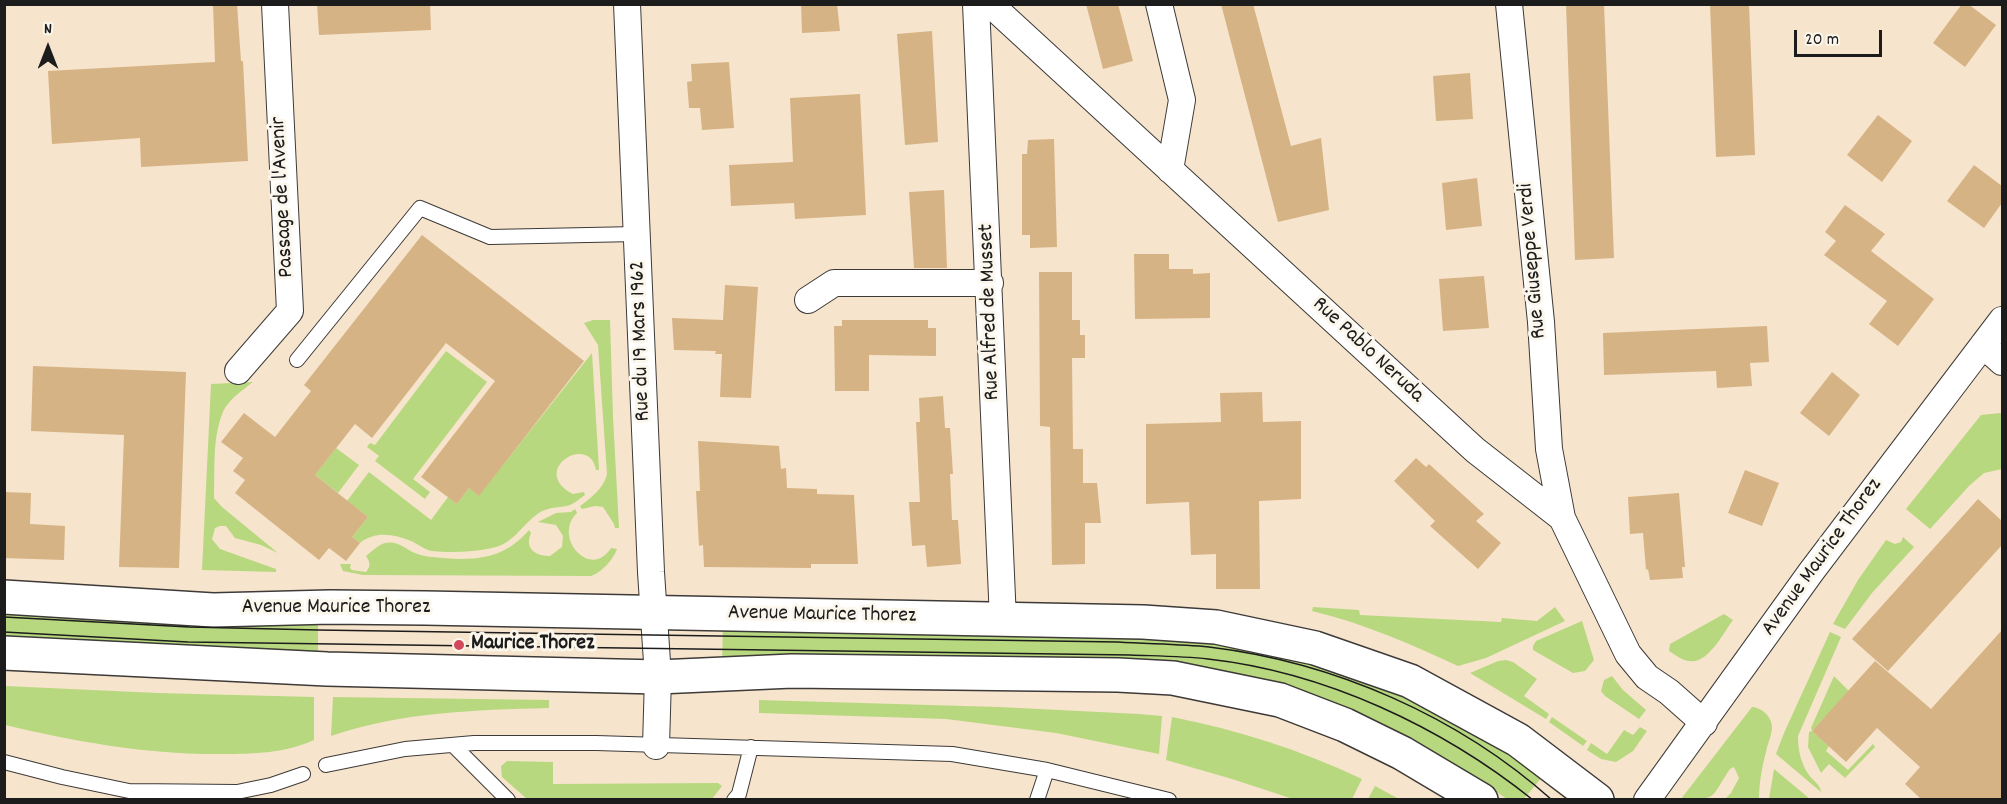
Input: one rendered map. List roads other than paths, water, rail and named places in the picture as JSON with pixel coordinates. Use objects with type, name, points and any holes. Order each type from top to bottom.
[{"type":"street","name":"Passage de l'Avenir","points":[[238,371],[290,311],[275,4]]},
{"type":"street","name":"Rue du 19 Mars 1962","points":[[627,4],[653,612],[658,677],[656,746]]},
{"type":"street","name":"Rue Alfred de Musset","points":[[976,4],[1003,620]]},
{"type":"street","name":"Rue Pablo Neruda","points":[[990,4],[1475,450],[1562,518],[1628,654],[1647,677],[1669,692],[1704,723]]},
{"type":"street","points":[[1159,4],[1182,100],[1170,170]]},
{"type":"street","name":"Rue Giuseppe Verdi","points":[[1509,4],[1540,311],[1549,449],[1562,518]]},
{"type":"street","points":[[808,300],[834,283],[990,283]]},
{"type":"street","name":"Avenue Maurice Thorez","points":[[1647,800],[1811,572],[2002,320]]},
{"type":"street","points":[[1983,345],[2002,362]]},
{"type":"street","name":"Avenue Maurice Thorez","points":[[4,597],[213,609],[330,607],[653,612],[1143,622],[1216,627],[1315,648],[1410,681],[1518,740],[1597,800]]},
{"type":"street","points":[[4,653],[327,669],[658,677],[792,671],[1119,675],[1173,678],[1280,700],[1345,725],[1402,753],[1481,800]]},
{"type":"lane","points":[[297,360],[420,208],[490,237],[637,234]]},
{"type":"lane","points":[[326,765],[405,749],[474,743],[751,747],[952,754],[1047,770],[1169,800]]},
{"type":"lane","points":[[453,745],[508,800]]},
{"type":"lane","points":[[734,800],[739,794],[751,747]]},
{"type":"lane","points":[[4,762],[129,791],[236,796],[303,774]]},
{"type":"lane","points":[[1037,800],[1047,770]]},
{"type":"tram line","points":[[4,617],[189,627],[1118,642],[1209,647],[1256,654],[1302,665],[1392,698],[1476,743],[1515,770],[1552,800]]},
{"type":"tram line","points":[[4,632],[188,642],[1130,655],[1208,659],[1295,676],[1380,707],[1460,749],[1533,800]]},
{"type":"place","name":"Maurice Thorez","points":[[459,645]]}]
